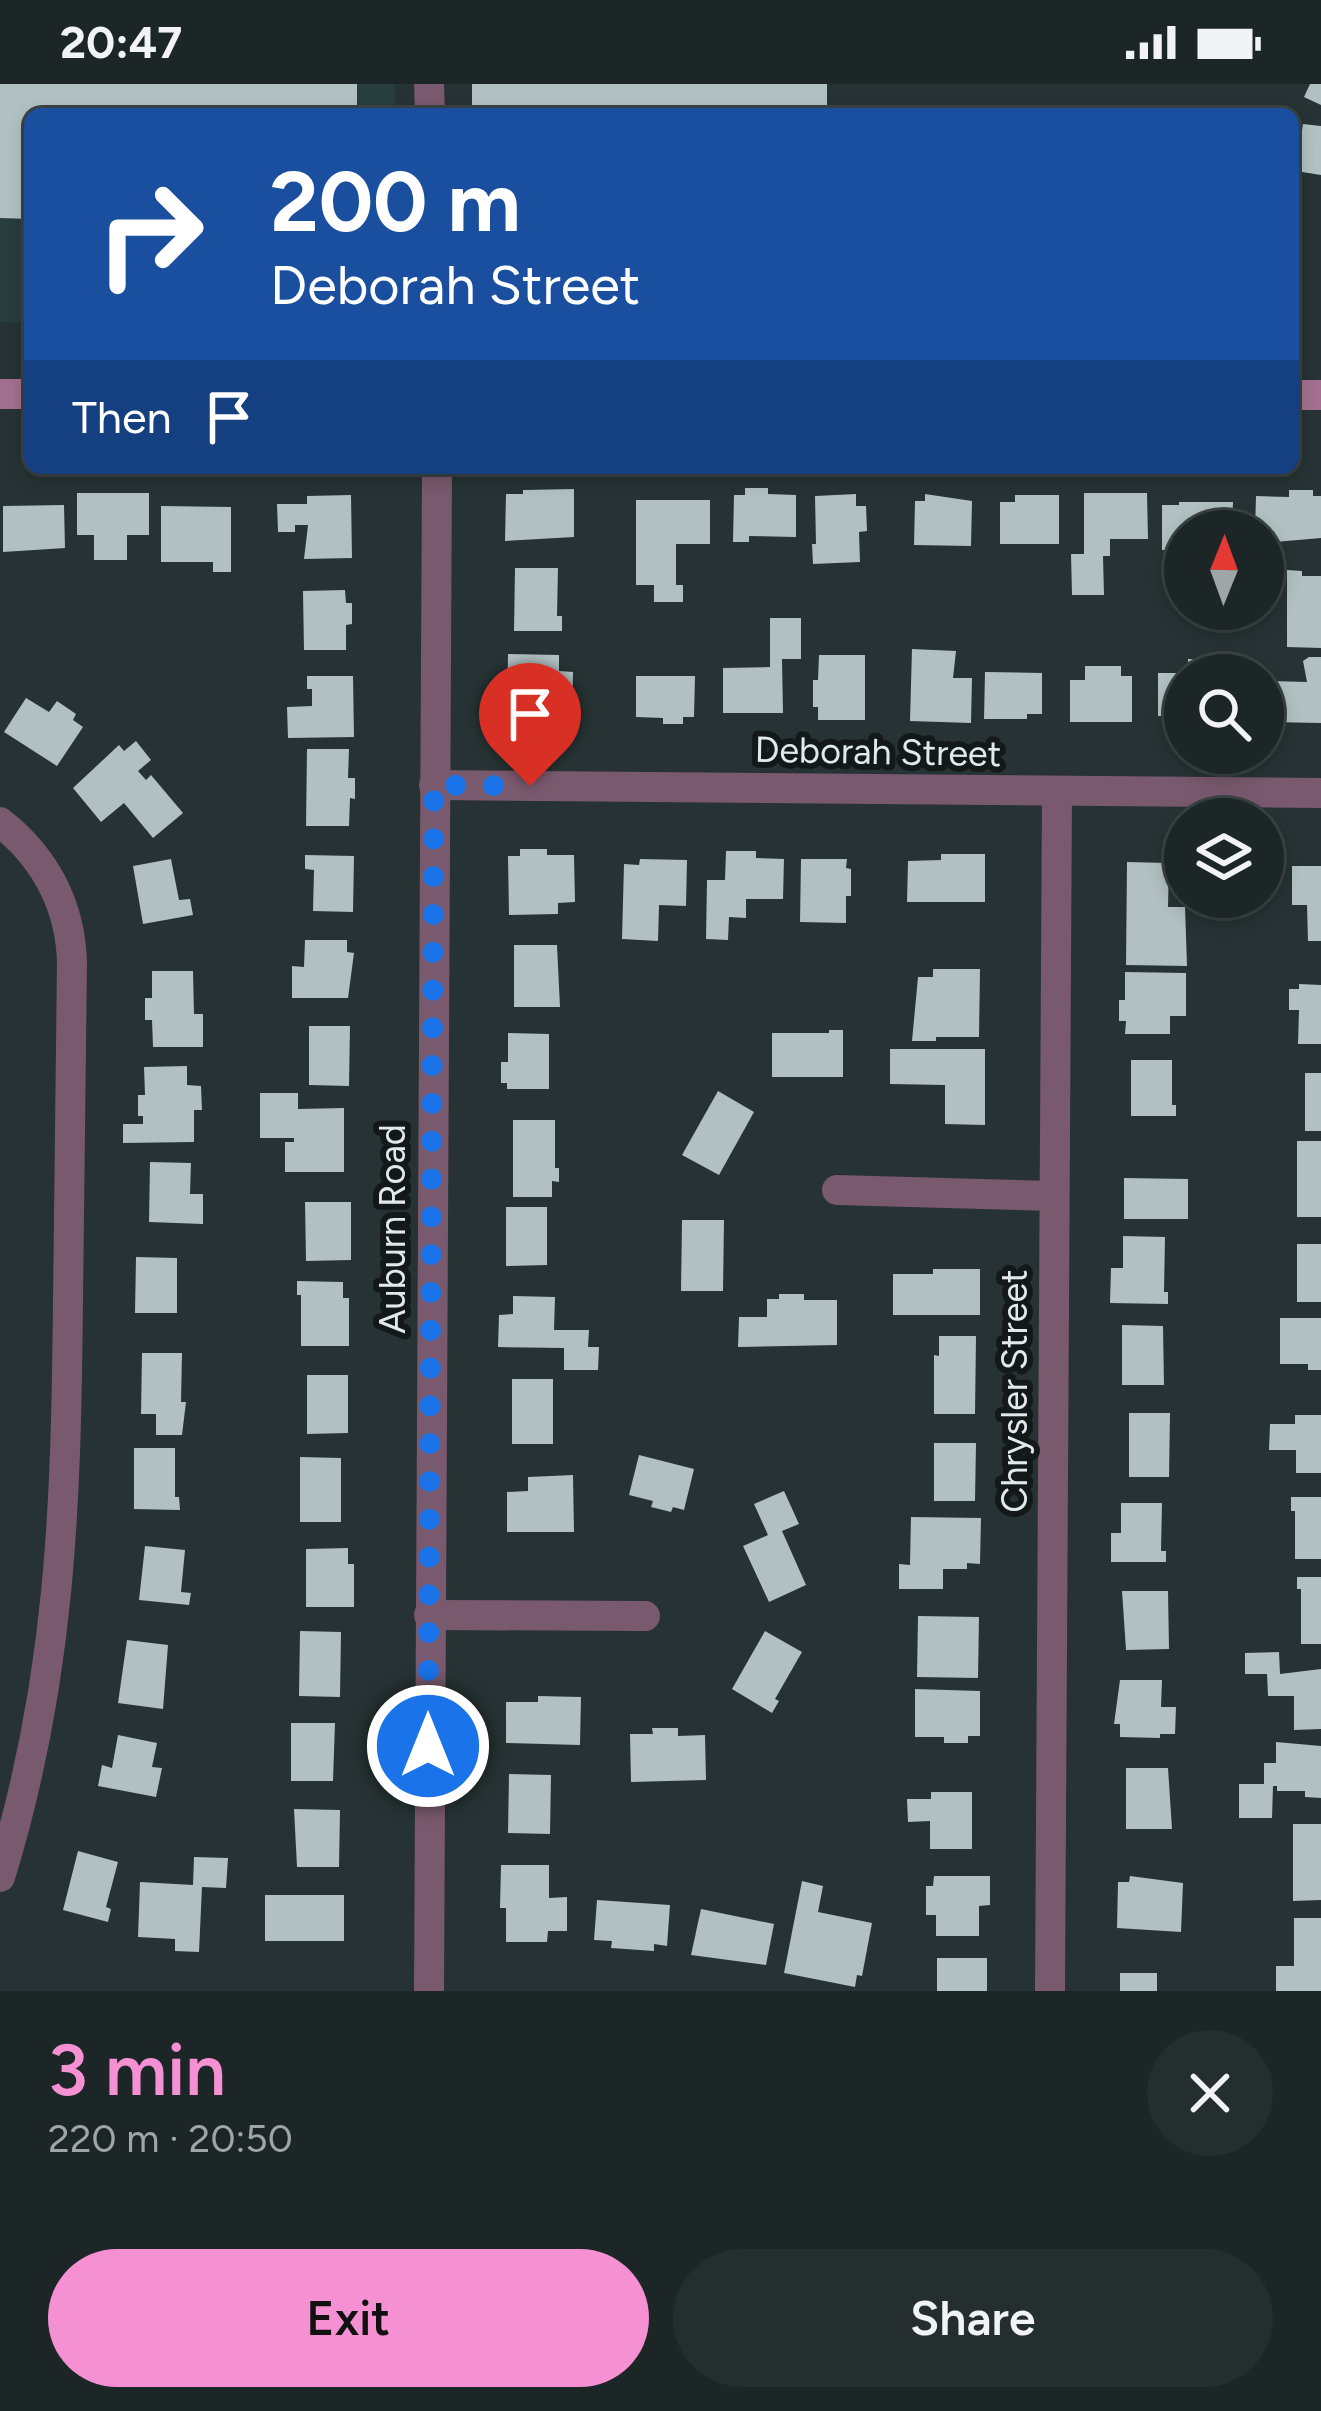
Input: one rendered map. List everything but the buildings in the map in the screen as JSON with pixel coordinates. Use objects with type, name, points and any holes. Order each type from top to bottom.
[{"type":"street","name":"Auburn Road","points":[[429,1991],[437,474]]},
{"type":"street","name":"Deborah Street","points":[[434,785],[1321,793]]},
{"type":"street","name":"Chrysler Street","points":[[1050,1991],[1057,792]]},
{"type":"street","points":[[0,822],[41,863],[64,911],[71,951],[64,1527],[45,1688],[0,1877]]},
{"type":"street","points":[[837,1190],[1054,1196]]},
{"type":"street","points":[[428,1615],[645,1616]]},
{"type":"shaded area","points":[[0,84],[395,84],[395,108],[24,108],[24,323],[0,322]]},
{"type":"route","points":[[428,1746],[434,785],[530,786]]}]
